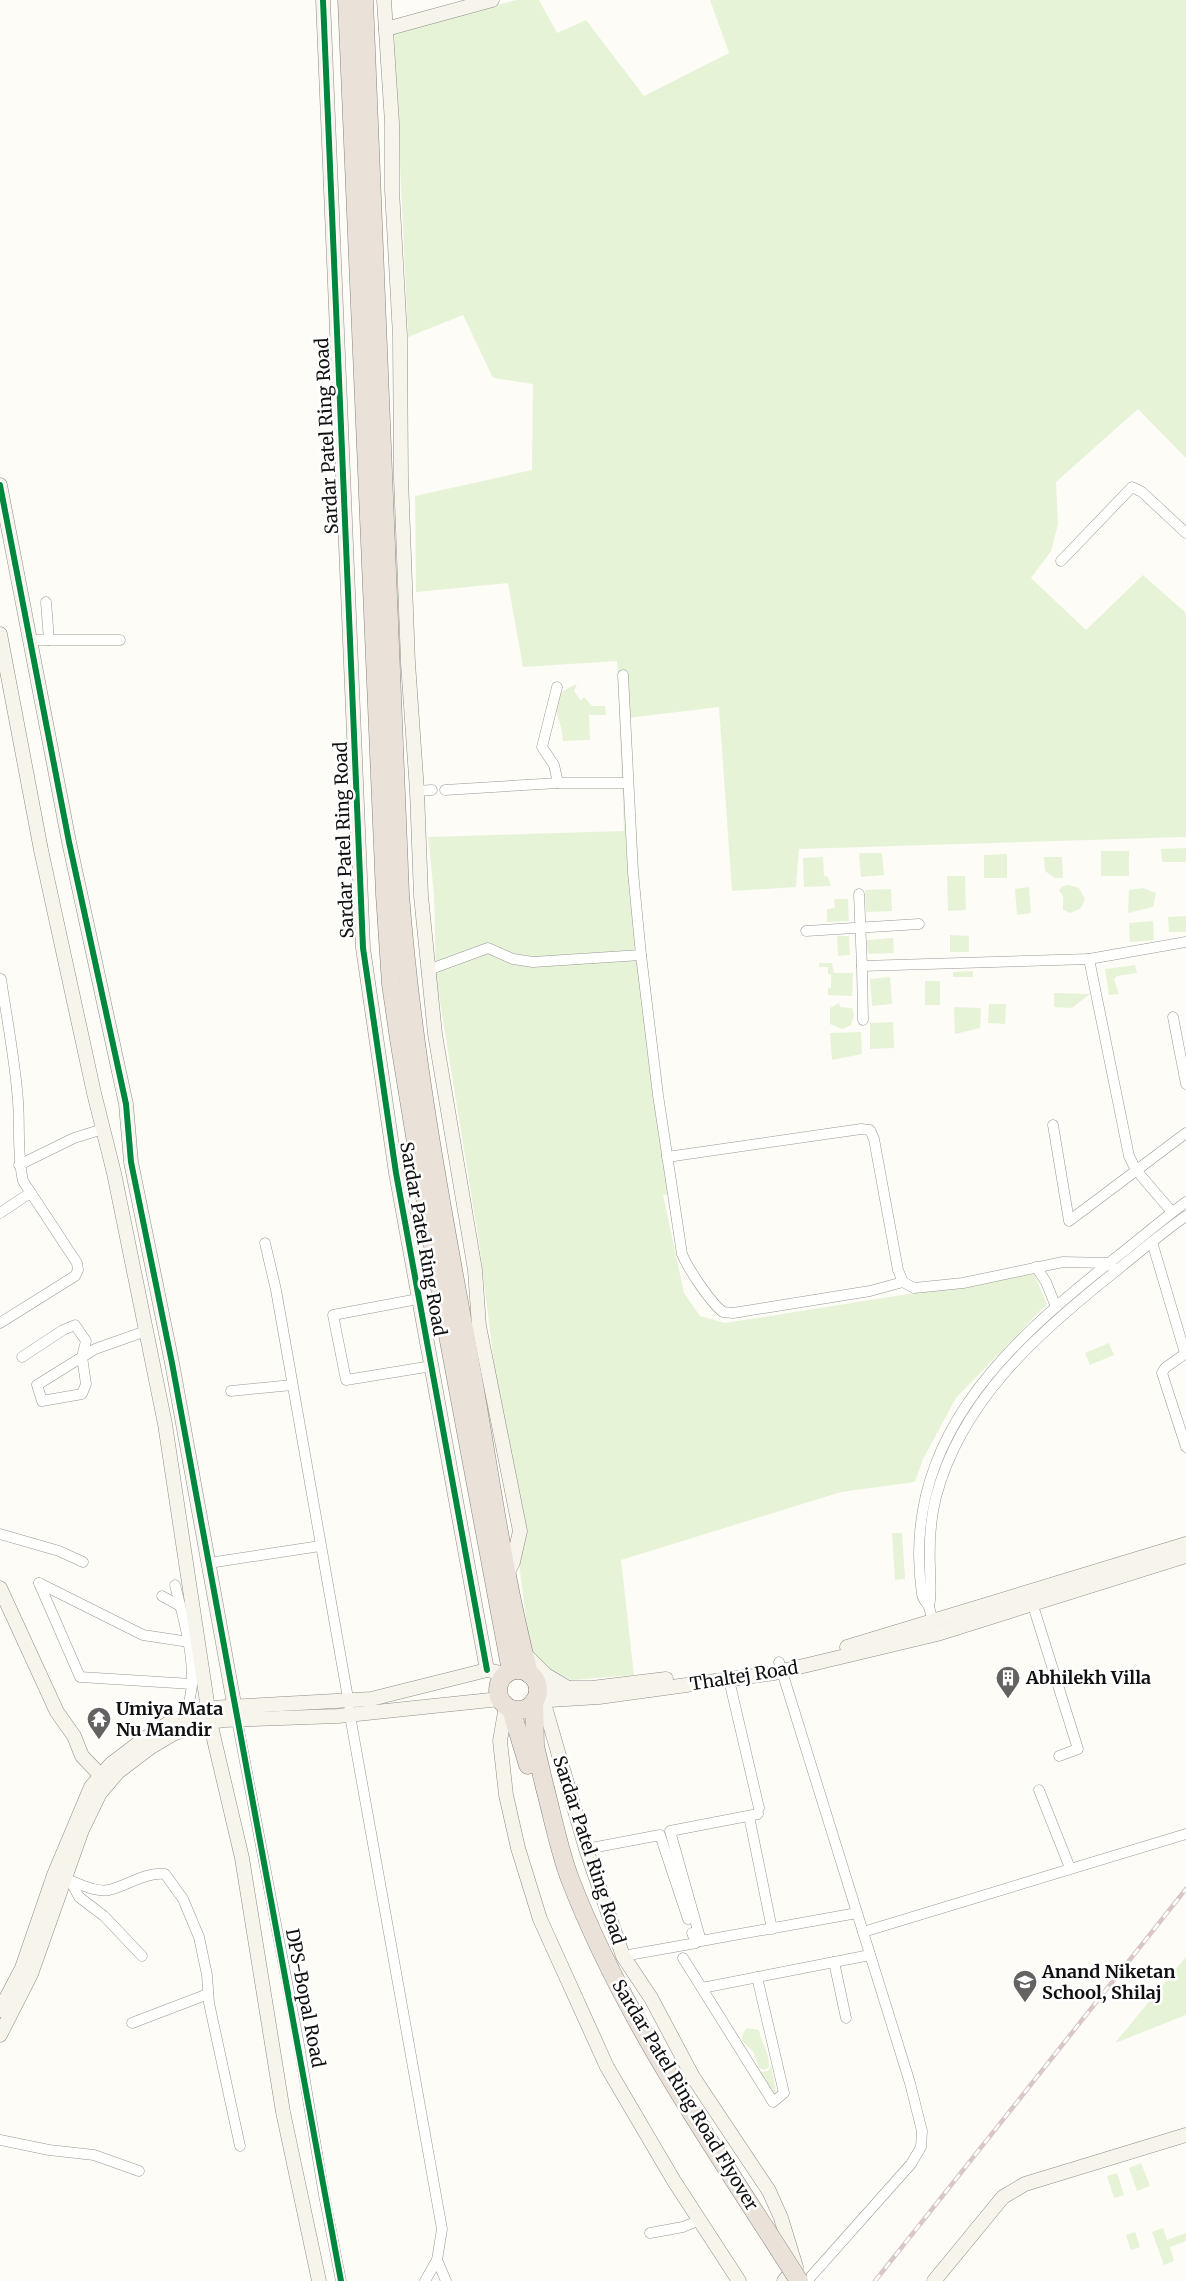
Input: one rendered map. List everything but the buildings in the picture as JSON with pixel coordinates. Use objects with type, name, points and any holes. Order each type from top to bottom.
[{"type":"highway","name":"Sardar Patel Ring Road","points":[[347,0],[384,894],[391,984],[446,1324],[508,1672]]},
{"type":"highway","name":"Sardar Patel Ring Road","points":[[364,0],[400,894],[407,980],[461,1312],[508,1572],[524,1654],[536,1691]]},
{"type":"highway","points":[[518,1670],[536,1691],[524,1709],[506,1705],[498,1684],[508,1672],[518,1670]]},
{"type":"highway","name":"Sardar Patel Ring Road Flyover","points":[[536,1691],[535,1746],[540,1789],[559,1881],[582,1936],[608,1991],[664,2088],[785,2281]]},
{"type":"highway","name":"Sardar Patel Ring Road Flyover","points":[[506,1705],[540,1789],[570,1877],[592,1932],[618,1986],[673,2082],[799,2281]]},
{"type":"street","name":"Sardar Patel Ring Road","points":[[323,0],[356,726],[363,939],[385,1104],[418,1299],[432,1366],[487,1670]]},
{"type":"street","name":"Sardar Patel Ring Road","points":[[384,0],[392,123],[392,190],[400,336],[400,478],[421,896],[435,1034],[474,1270],[479,1326],[520,1531],[513,1562],[508,1572]]},
{"type":"street","points":[[386,28],[492,0]]},
{"type":"street","points":[[0,485],[70,842],[126,1104],[131,1162],[172,1363],[236,1713]]},
{"type":"street","points":[[1061,562],[1132,487],[1142,492],[1186,533]]},
{"type":"street","points":[[46,602],[49,640]]},
{"type":"street","points":[[0,634],[41,850],[103,1129],[165,1424],[210,1715],[242,1858],[283,2112],[319,2281]]},
{"type":"street","points":[[30,640],[120,640]]},
{"type":"street","points":[[623,675],[633,872],[641,956],[667,1157],[682,1254],[710,1299],[723,1312],[733,1313],[870,1292],[903,1282]]},
{"type":"street","points":[[557,687],[542,747],[554,765],[558,783]]},
{"type":"street","points":[[445,790],[558,783],[628,783]]},
{"type":"street","points":[[417,792],[432,790]]},
{"type":"street","points":[[859,894],[863,1020]]},
{"type":"street","points":[[806,931],[919,924]]},
{"type":"street","points":[[862,966],[1089,959],[1186,942]]},
{"type":"street","points":[[428,970],[488,948],[513,959],[533,962],[641,956]]},
{"type":"street","points":[[1089,959],[1129,1156],[1136,1170],[1172,1212]]},
{"type":"street","points":[[0,1324],[74,1276],[78,1270],[77,1263],[23,1181],[19,1165],[17,1094],[1,979]]},
{"type":"street","points":[[1173,1017],[1186,1084]]},
{"type":"street","points":[[1053,1125],[1070,1221],[1186,1133]]},
{"type":"street","points":[[19,1165],[74,1138],[103,1129]]},
{"type":"street","points":[[667,1157],[804,1136],[870,1130],[874,1139],[898,1270],[903,1282],[914,1288],[963,1283],[1063,1262],[1113,1267]]},
{"type":"street","points":[[0,1213],[30,1193]]},
{"type":"street","points":[[929,1606],[931,1596],[930,1547],[936,1498],[943,1473],[963,1430],[991,1389],[1025,1350],[1172,1212],[1186,1202]]},
{"type":"street","points":[[942,1626],[923,1597],[919,1555],[920,1530],[930,1479],[948,1436],[962,1409],[992,1370],[1056,1307],[1152,1242],[1186,1216]]},
{"type":"street","points":[[1152,1242],[1186,1353],[1164,1368],[1162,1373],[1186,1446]]},
{"type":"street","points":[[265,1243],[442,2229],[437,2260],[425,2281]]},
{"type":"street","points":[[1036,1267],[1046,1282],[1056,1307]]},
{"type":"street","points":[[418,1299],[333,1315],[346,1380],[432,1366]]},
{"type":"street","points":[[22,1357],[63,1330],[75,1325],[86,1341],[82,1357],[86,1384],[82,1394],[42,1401],[37,1385],[82,1357],[95,1349],[146,1331]]},
{"type":"street","points":[[231,1391],[292,1385]]},
{"type":"street","points":[[0,1534],[59,1551],[82,1562]]},
{"type":"street","points":[[942,1626],[962,1605],[1186,1535]]},
{"type":"street","points":[[536,1691],[592,1688],[781,1667],[863,1644],[942,1626],[1186,1544]]},
{"type":"street","points":[[209,1563],[320,1546]]},
{"type":"street","points":[[979,1614],[1186,1556]]},
{"type":"street","points":[[942,1626],[977,1629],[1186,1565]]},
{"type":"street","points":[[189,1642],[143,1636],[39,1583],[80,1677],[192,1684]]},
{"type":"street","points":[[175,1585],[189,1642],[192,1684],[188,1705],[189,1714]]},
{"type":"street","points":[[0,1588],[57,1712],[74,1736],[82,1756],[104,1780]]},
{"type":"street","points":[[162,1596],[180,1606]]},
{"type":"street","points":[[1035,1612],[1078,1749],[1059,1756]]},
{"type":"street","points":[[524,1654],[546,1675],[568,1688]]},
{"type":"street","points":[[781,1667],[910,2084],[922,2131],[921,2147],[911,2164],[807,2281]]},
{"type":"street","name":"Thaltej Road","points":[[536,1691],[599,1697],[729,1680],[781,1667]]},
{"type":"street","points":[[349,1707],[371,1699],[487,1670],[508,1672]]},
{"type":"street","points":[[729,1680],[755,1813],[772,1929]]},
{"type":"street","name":"Sardar Patel Ring Road","points":[[536,1691],[586,1849],[623,1956],[651,1998],[694,2077],[769,2191],[781,2218],[796,2266],[785,2281]]},
{"type":"street","points":[[0,2035],[32,1974],[67,1879],[82,1830],[100,1793],[111,1764],[144,1739],[189,1714],[210,1715],[349,1707],[506,1705],[500,1741],[506,1795],[518,1848],[540,1920],[607,2068],[737,2278],[749,2281]]},
{"type":"street","name":"DPS-Bopal Road","points":[[236,1713],[341,2281]]},
{"type":"street","points":[[0,2010],[22,1968],[54,1875],[91,1787],[118,1772],[151,1747],[210,1715]]},
{"type":"street","points":[[1039,1790],[1070,1868]]},
{"type":"street","points":[[755,1813],[670,1831],[701,1941],[857,1913]]},
{"type":"street","points":[[863,1932],[1186,1834]]},
{"type":"street","points":[[586,1849],[660,1835],[696,1943],[623,1956]]},
{"type":"street","points":[[67,1879],[89,1888],[108,1890],[155,1873],[165,1874],[183,1899],[199,1937],[207,1975],[208,1994],[240,2146]]},
{"type":"street","points":[[67,1879],[79,1897],[104,1916],[142,1956]]},
{"type":"street","points":[[702,1988],[870,1955]]},
{"type":"street","points":[[684,1958],[773,2102],[784,2093],[758,1977]]},
{"type":"street","points":[[834,1962],[846,2018]]},
{"type":"street","points":[[132,2023],[208,1994]]},
{"type":"street","points":[[934,2281],[1002,2197],[1025,2184],[1186,2135]]},
{"type":"street","points":[[0,2140],[48,2150],[94,2155],[139,2171]]},
{"type":"street","points":[[650,2233],[683,2227],[700,2220]]},
{"type":"street","points":[[437,2260],[446,2281]]},
{"type":"green space","points":[[517,0],[539,0],[557,33],[586,20],[644,96],[729,53],[710,0],[1186,0],[1186,458],[1138,409],[1056,482],[1058,524],[1051,551],[1031,578],[1086,630],[1143,575],[1186,613],[1186,837],[799,849],[796,887],[732,891],[719,707],[628,718],[645,955],[675,1193],[663,1195],[684,1293],[700,1316],[725,1323],[1034,1274],[1047,1304],[956,1398],[923,1459],[915,1482],[841,1492],[621,1560],[634,1675],[572,1680],[548,1670],[530,1651],[479,1242],[436,977],[434,894],[428,837],[624,831],[617,661],[523,667],[508,583],[416,592],[415,496],[532,470],[533,384],[493,378],[463,315],[408,337],[394,32]]},
{"type":"green space","points":[[577,684],[574,691],[581,701],[584,697],[592,706],[605,706],[606,715],[589,715],[590,740],[563,741],[556,702],[559,695],[566,689]]},
{"type":"green space","points":[[1186,848],[1186,862],[1162,862],[1161,849]]},
{"type":"green space","points":[[1101,851],[1129,851],[1129,876],[1101,876]]},
{"type":"green space","points":[[859,853],[882,853],[884,875],[861,877]]},
{"type":"green space","points":[[1007,854],[1007,878],[984,878],[984,855]]},
{"type":"green space","points":[[823,857],[824,876],[828,877],[831,886],[804,887],[803,858]]},
{"type":"green space","points":[[1044,857],[1062,857],[1063,878],[1055,878],[1045,871]]},
{"type":"green space","points":[[947,876],[965,876],[966,910],[948,911]]},
{"type":"green space","points":[[1068,885],[1079,888],[1085,899],[1081,908],[1071,913],[1063,910],[1063,896],[1059,890],[1063,886]]},
{"type":"green space","points":[[1029,887],[1031,913],[1017,915],[1015,889]]},
{"type":"green space","points":[[1143,888],[1156,893],[1153,907],[1128,913],[1129,890]]},
{"type":"green space","points":[[891,889],[892,911],[866,912],[865,890]]},
{"type":"green space","points":[[834,899],[848,899],[849,921],[827,922],[827,909],[835,908]]},
{"type":"green space","points":[[1186,916],[1186,932],[1169,932],[1168,917]]},
{"type":"green space","points":[[1153,921],[1154,940],[1130,942],[1129,923]]},
{"type":"green space","points":[[950,935],[969,936],[969,952],[950,952]]},
{"type":"green space","points":[[837,936],[849,936],[850,955],[838,956]]},
{"type":"green space","points":[[893,938],[894,953],[868,954],[867,940]]},
{"type":"green space","points":[[819,963],[832,963],[834,973],[853,973],[852,996],[828,995],[828,988],[831,988],[831,974],[828,974],[828,967],[819,967]]},
{"type":"green space","points":[[1135,965],[1137,973],[1117,976],[1114,979],[1119,994],[1109,995],[1105,969]]},
{"type":"green space","points":[[973,971],[973,977],[953,977],[953,972]]},
{"type":"green space","points":[[890,977],[892,1004],[872,1006],[870,979]]},
{"type":"green space","points":[[925,981],[940,981],[940,1005],[925,1005]]},
{"type":"green space","points":[[1054,993],[1090,994],[1072,1008],[1054,1007]]},
{"type":"green space","points":[[839,1003],[840,1007],[852,1008],[854,1015],[851,1025],[842,1029],[830,1024],[830,1008]]},
{"type":"green space","points":[[989,1004],[1006,1004],[1005,1024],[988,1023]]},
{"type":"green space","points":[[954,1007],[981,1008],[980,1028],[955,1034]]},
{"type":"green space","points":[[893,1022],[894,1048],[870,1049],[870,1023]]},
{"type":"green space","points":[[861,1032],[862,1054],[832,1060],[830,1033]]},
{"type":"green space","points":[[1109,1343],[1114,1355],[1090,1365],[1085,1353]]},
{"type":"green space","points":[[892,1533],[902,1533],[905,1579],[895,1580]]},
{"type":"green space","points":[[1186,1957],[1186,2015],[1115,2043]]},
{"type":"green space","points":[[747,2028],[759,2030],[769,2062],[769,2067],[765,2070],[759,2068],[754,2053],[742,2040],[743,2033]]},
{"type":"green space","points":[[771,2066],[776,2091],[774,2094],[760,2072],[768,2071]]},
{"type":"green space","points":[[1141,2163],[1150,2186],[1137,2191],[1129,2168]]},
{"type":"green space","points":[[1117,2173],[1124,2195],[1114,2198],[1107,2176]]},
{"type":"green space","points":[[1163,2228],[1167,2240],[1186,2233],[1186,2241],[1170,2247],[1174,2261],[1164,2265],[1152,2232]]},
{"type":"green space","points":[[1135,2232],[1140,2247],[1131,2250],[1126,2235]]},
{"type":"railway","points":[[875,2281],[1186,1889]]},
{"type":"cycle path","points":[[323,0],[363,948],[396,1173],[487,1670]]},
{"type":"cycle path","points":[[0,485],[69,842],[126,1104],[131,1162],[172,1363],[341,2281]]},
{"type":"place","name":"Abhilekh Villa","points":[[1008,1699]]},
{"type":"place","name":"Umiya Mata Nu Mandir","points":[[99,1740]]},
{"type":"place","name":"Anand Niketan School, Shilaj","points":[[1025,2003]]}]
